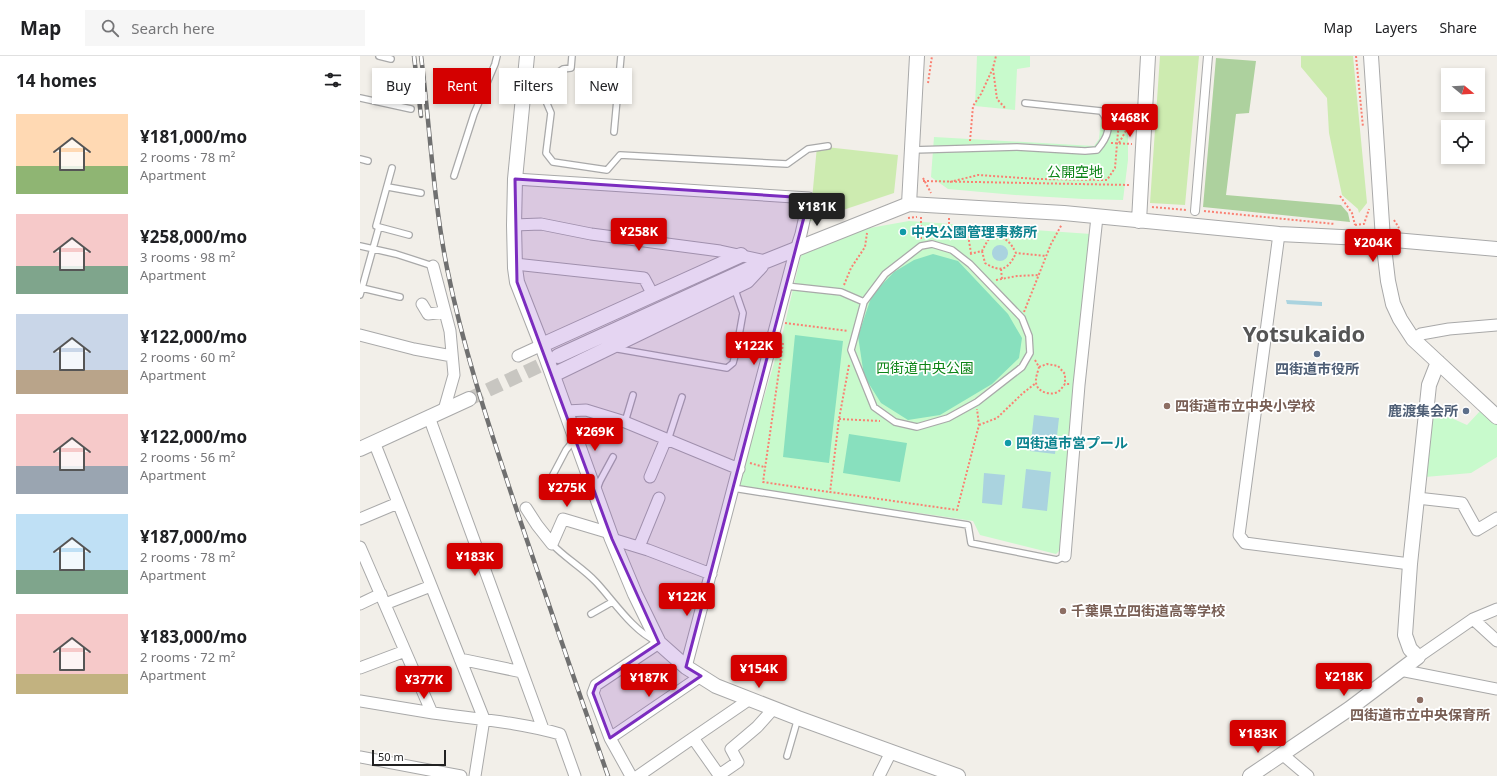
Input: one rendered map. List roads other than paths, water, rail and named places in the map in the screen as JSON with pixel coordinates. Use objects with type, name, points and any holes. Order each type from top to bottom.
[{"type":"street","points":[[526,68],[527,56]]},
{"type":"street","points":[[909,204],[917,56]]},
{"type":"street","points":[[1139,221],[1148,56]]},
{"type":"street","points":[[1195,211],[1208,56]]},
{"type":"street","points":[[1371,56],[1383,239],[1388,281],[1393,304],[1400,319],[1413,339],[1497,417]]},
{"type":"street","points":[[522,104],[515,179],[514,225],[517,282],[542,345],[611,536],[635,594],[659,643],[686,667],[716,686],[798,718],[958,776]]},
{"type":"street","points":[[515,179],[809,198],[801,234],[686,667]]},
{"type":"street","points":[[558,356],[766,261],[909,204],[1064,213],[1279,234],[1383,239],[1497,249]]},
{"type":"street","points":[[1065,556],[1079,385],[1097,217]]},
{"type":"street","points":[[514,225],[541,224],[591,234],[720,251],[766,261]]},
{"type":"street","points":[[1279,234],[1239,535],[1245,543],[1410,564]]},
{"type":"street","points":[[518,356],[741,255]]},
{"type":"street","points":[[553,375],[747,281],[766,261]]},
{"type":"street","points":[[515,264],[644,278],[653,295]]},
{"type":"street","points":[[433,266],[450,331],[454,375],[444,410]]},
{"type":"street","points":[[422,304],[428,314],[445,312]]},
{"type":"street","points":[[1413,339],[1421,334],[1449,329],[1497,325]]},
{"type":"street","points":[[360,335],[414,349],[452,356]]},
{"type":"street","points":[[1418,656],[1410,649],[1405,635],[1410,564],[1429,384],[1438,362]]},
{"type":"street","points":[[360,449],[469,398]]},
{"type":"street","points":[[566,412],[586,410],[625,422],[667,440],[740,465]]},
{"type":"street","points":[[429,417],[543,729]]},
{"type":"street","points":[[650,477],[667,440]]},
{"type":"street","points":[[374,442],[484,719],[475,776]]},
{"type":"street","points":[[639,547],[658,498]]},
{"type":"street","points":[[1417,498],[1462,503],[1477,530],[1497,518]]},
{"type":"street","points":[[360,520],[398,503]]},
{"type":"street","points":[[526,508],[552,544],[563,519],[711,574]]},
{"type":"street","points":[[360,548],[432,713]]},
{"type":"street","points":[[360,604],[431,586]]},
{"type":"street","points":[[1250,776],[1349,709],[1418,656],[1473,619],[1497,610]]},
{"type":"street","points":[[1473,619],[1497,641]]},
{"type":"street","points":[[631,776],[610,738],[593,693],[596,685],[659,643]]},
{"type":"street","points":[[360,668],[405,651]]},
{"type":"street","points":[[460,659],[522,672]]},
{"type":"street","points":[[1400,670],[1497,689]]},
{"type":"street","points":[[610,738],[701,676]]},
{"type":"street","points":[[638,776],[750,699]]},
{"type":"street","points":[[360,700],[432,713],[484,719],[543,729],[560,734],[575,776]]},
{"type":"street","points":[[693,738],[719,775],[738,762],[731,749],[757,726],[774,708]]},
{"type":"street","points":[[879,776],[891,752]]},
{"type":"street","points":[[1282,754],[1308,776]]},
{"type":"street","points":[[360,757],[461,776]]},
{"type":"lane","points":[[379,56],[391,59]]},
{"type":"lane","points":[[454,176],[474,114],[495,64],[496,56]]},
{"type":"lane","points":[[567,68],[571,68],[572,56]]},
{"type":"lane","points":[[614,132],[621,56]]},
{"type":"lane","points":[[360,98],[411,109]]},
{"type":"lane","points":[[912,150],[1017,147],[1085,151],[1097,150],[1107,138],[1108,122],[1101,111],[1025,103]]},
{"type":"lane","points":[[547,104],[551,113],[546,153],[553,162],[607,170],[620,155],[787,164],[808,149],[828,146]]},
{"type":"lane","points":[[360,159],[368,161]]},
{"type":"lane","points":[[392,168],[376,226],[408,235]]},
{"type":"lane","points":[[388,187],[421,193]]},
{"type":"lane","points":[[360,295],[379,227]]},
{"type":"lane","points":[[932,244],[952,250],[970,264],[1022,318],[1029,336],[1030,353],[1022,367],[977,402],[948,418],[917,427],[895,422],[874,407],[851,350],[864,302],[885,274],[921,246],[932,244]]},
{"type":"lane","points":[[360,246],[396,254],[433,266]]},
{"type":"lane","points":[[786,286],[841,292],[864,302]]},
{"type":"lane","points":[[613,346],[618,349],[727,368],[733,363],[743,313],[734,287]]},
{"type":"lane","points":[[362,288],[400,297]]},
{"type":"lane","points":[[625,422],[633,395]]},
{"type":"lane","points":[[667,440],[682,397]]},
{"type":"lane","points":[[547,486],[566,450],[576,438]]},
{"type":"lane","points":[[596,493],[600,481],[613,457]]},
{"type":"lane","points":[[733,488],[968,525],[971,543],[1057,560],[1065,556]]},
{"type":"lane","points":[[552,544],[562,554],[596,581],[612,602],[646,637],[659,643]]},
{"type":"lane","points":[[591,614],[612,602]]},
{"type":"lane","points":[[787,756],[798,718]]},
{"type":"water","points":[[1000,245],[1006,247],[1008,253],[1006,259],[1000,261],[994,259],[992,253],[994,247]]},
{"type":"water","points":[[1286,300],[1322,302],[1322,306],[1287,304]]},
{"type":"water","points":[[1034,415],[1059,418],[1055,454],[1030,451]]},
{"type":"water","points":[[1026,469],[1051,472],[1047,511],[1022,508]]},
{"type":"water","points":[[984,473],[1005,475],[1002,505],[982,503]]},
{"type":"tunnel","points":[[469,399],[558,357]]},
{"type":"railway","points":[[414,56],[421,116]]},
{"type":"railway","points":[[421,56],[442,242],[454,300],[470,363],[509,486],[608,776]]},
{"type":"place","name":"中央公園管理事務所","points":[[903,232]]},
{"type":"place","name":"四街道市役所","points":[[1317,354]]},
{"type":"place","name":"四街道市立中央小学校","points":[[1167,406]]},
{"type":"place","name":"鹿渡集会所","points":[[1466,411]]},
{"type":"place","name":"四街道市営プール","points":[[1008,443]]},
{"type":"place","name":"千葉県立四街道高等学校","points":[[1063,611]]},
{"type":"place","name":"四街道市立中央保育所","points":[[1420,700]]},
{"type":"district","name":"Yotsukaido","points":[[1304,334]]},
{"type":"park label","name":"公開空地","points":[[1075,172]]},
{"type":"park label","name":"四街道中央公園","points":[[925,368]]}]
